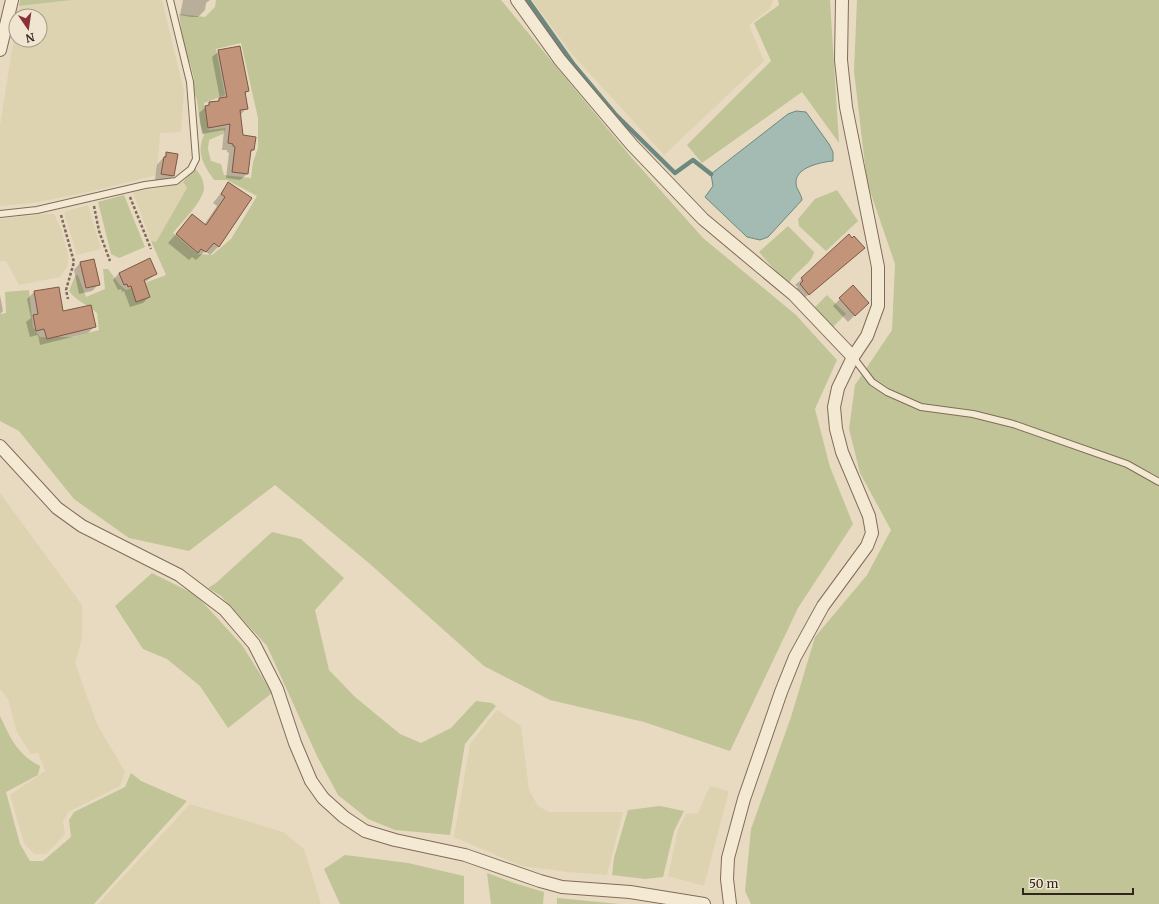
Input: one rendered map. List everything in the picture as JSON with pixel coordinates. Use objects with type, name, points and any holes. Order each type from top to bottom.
[{"type":"street","points":[[0,50],[12,0]]},
{"type":"street","points":[[517,0],[560,60],[632,145],[703,219],[794,295],[853,357]]},
{"type":"street","points":[[730,904],[727,879],[728,858],[744,799],[781,692],[795,657],[823,606],[867,546],[872,533],[869,516],[842,452],[836,429],[834,407],[838,388],[853,357],[867,336],[878,306],[878,267],[846,107],[841,60],[842,0]]},
{"type":"street","points":[[0,446],[57,508],[82,526],[179,575],[225,610],[254,644],[277,689],[295,743],[311,780],[323,798],[344,817],[365,831],[395,840],[465,855],[540,882],[562,887],[630,892],[704,904]]},
{"type":"lane","points":[[0,214],[37,210],[176,181],[191,169],[196,159],[190,82],[170,0]]},
{"type":"lane","points":[[853,357],[872,382],[887,392],[921,407],[973,414],[1013,424],[1126,464],[1159,482]]},
{"type":"path","points":[[127,190],[151,249]]},
{"type":"path","points":[[92,198],[99,231],[110,261]]},
{"type":"path","points":[[58,206],[74,262],[66,290],[68,299]]},
{"type":"shaded area","points":[[72,0],[162,0],[184,92],[181,132],[160,133],[157,175],[89,192],[33,203],[0,206],[0,125],[12,48],[48,48],[48,8],[19,8],[19,6]]},
{"type":"shaded area","points":[[532,0],[773,0],[770,9],[749,25],[764,61],[664,155],[572,54]]},
{"type":"shaded area","points":[[183,182],[187,188],[156,242],[151,241],[133,192],[166,187]]},
{"type":"shaded area","points":[[88,205],[101,249],[77,255],[64,212]]},
{"type":"shaded area","points":[[54,214],[62,231],[68,255],[68,265],[60,277],[19,285],[6,261],[0,261],[0,219]]},
{"type":"shaded area","points":[[0,493],[82,605],[82,638],[75,663],[97,724],[125,772],[120,786],[68,812],[63,822],[65,834],[46,854],[34,854],[24,843],[10,795],[45,771],[38,753],[31,754],[17,732],[8,699],[0,689]]},
{"type":"shaded area","points":[[497,710],[521,726],[529,790],[538,806],[549,812],[623,812],[607,875],[522,866],[454,837],[470,744]]},
{"type":"shaded area","points":[[710,786],[729,791],[704,886],[668,876],[678,830],[686,814],[698,813]]},
{"type":"shaded area","points":[[190,804],[283,832],[304,849],[321,904],[98,904]]},
{"type":"green space","points":[[20,0],[72,0],[19,6]]},
{"type":"green space","points":[[216,0],[501,0],[631,157],[703,238],[796,315],[837,360],[815,409],[830,467],[853,524],[798,608],[730,751],[644,722],[550,700],[484,666],[370,564],[275,485],[189,551],[129,538],[74,499],[19,431],[0,421],[0,314],[6,313],[5,292],[29,290],[33,327],[40,337],[73,337],[99,330],[97,313],[75,298],[69,291],[75,276],[78,275],[86,297],[105,289],[103,269],[108,269],[120,285],[126,290],[166,275],[151,241],[156,242],[187,188],[183,182],[195,168],[204,185],[203,193],[196,205],[173,233],[198,254],[212,255],[231,239],[257,196],[227,180],[214,180],[202,158],[201,147],[204,135],[200,124],[197,100],[193,89],[194,78],[190,63],[185,53],[179,14],[205,17],[215,7]],"holes":[[[241,43],[258,118],[258,148],[253,162],[251,178],[224,175],[221,164],[211,161],[208,149],[209,140],[223,134],[226,128],[208,130],[204,103],[225,95],[216,49]]]},
{"type":"green space","points":[[778,0],[830,0],[839,143],[802,92],[702,163],[687,145],[771,61],[754,23],[779,5]]},
{"type":"green space","points":[[857,0],[1159,0],[1159,904],[751,904],[745,891],[751,829],[791,717],[815,637],[867,575],[891,530],[860,473],[849,429],[855,385],[892,330],[895,264],[867,182],[854,71]]},
{"type":"green space","points":[[837,190],[858,221],[826,251],[799,226],[798,219],[815,199]]},
{"type":"green space","points":[[124,195],[145,247],[119,258],[111,254],[98,202]]},
{"type":"green space","points":[[788,226],[814,252],[810,261],[791,279],[789,284],[786,283],[759,252]]},
{"type":"green space","points":[[827,295],[846,314],[833,327],[814,308]]},
{"type":"green space","points":[[272,532],[301,539],[344,578],[315,610],[329,670],[355,697],[400,734],[421,743],[451,728],[476,701],[492,703],[496,706],[465,744],[450,835],[395,830],[368,819],[338,795],[317,756],[267,646],[221,596],[208,588],[216,583]]},
{"type":"green space","points":[[152,573],[196,595],[242,645],[272,693],[228,728],[200,686],[167,659],[143,649],[115,606]]},
{"type":"green space","points":[[0,716],[11,739],[20,751],[40,766],[38,775],[6,792],[20,844],[30,861],[43,861],[71,837],[69,820],[74,812],[125,787],[131,773],[141,781],[187,801],[94,904],[0,904]]},
{"type":"green space","points":[[660,806],[684,811],[674,831],[663,877],[645,879],[612,875],[614,858],[628,810]]},
{"type":"green space","points":[[345,855],[408,863],[464,876],[464,904],[340,904],[324,869]]},
{"type":"green space","points":[[487,873],[544,892],[543,904],[491,904]]},
{"type":"green space","points":[[557,898],[620,904],[557,904]]},
{"type":"water","points":[[796,111],[806,112],[829,144],[833,152],[833,161],[810,166],[800,173],[796,183],[802,200],[768,237],[760,240],[747,237],[705,197],[713,186],[711,174],[788,114]]},
{"type":"building","points":[[240,46],[249,91],[245,92],[248,109],[240,110],[243,135],[256,137],[254,150],[251,150],[248,174],[232,172],[235,147],[233,144],[228,143],[230,124],[208,128],[205,106],[209,105],[209,102],[219,101],[219,98],[227,97],[218,50]]},
{"type":"building","points":[[166,152],[178,154],[174,176],[161,174]]},
{"type":"building","points":[[228,182],[252,198],[219,247],[214,243],[206,252],[201,249],[198,253],[176,234],[192,214],[206,225],[225,197],[221,194]]},
{"type":"building","points":[[849,234],[852,238],[854,236],[865,248],[809,295],[800,284],[803,281],[801,278]]},
{"type":"building","points":[[150,258],[157,274],[144,280],[150,297],[136,302],[131,286],[128,287],[127,284],[124,285],[119,273]]},
{"type":"building","points":[[94,259],[100,285],[86,288],[80,262]]},
{"type":"building","points":[[853,285],[869,303],[855,316],[839,298]]},
{"type":"building","points":[[59,287],[63,311],[91,305],[96,327],[47,339],[44,329],[36,331],[33,315],[38,314],[34,291]]},
{"type":"waterway","points":[[528,0],[574,65],[615,114],[675,173],[693,160],[711,174]]}]
